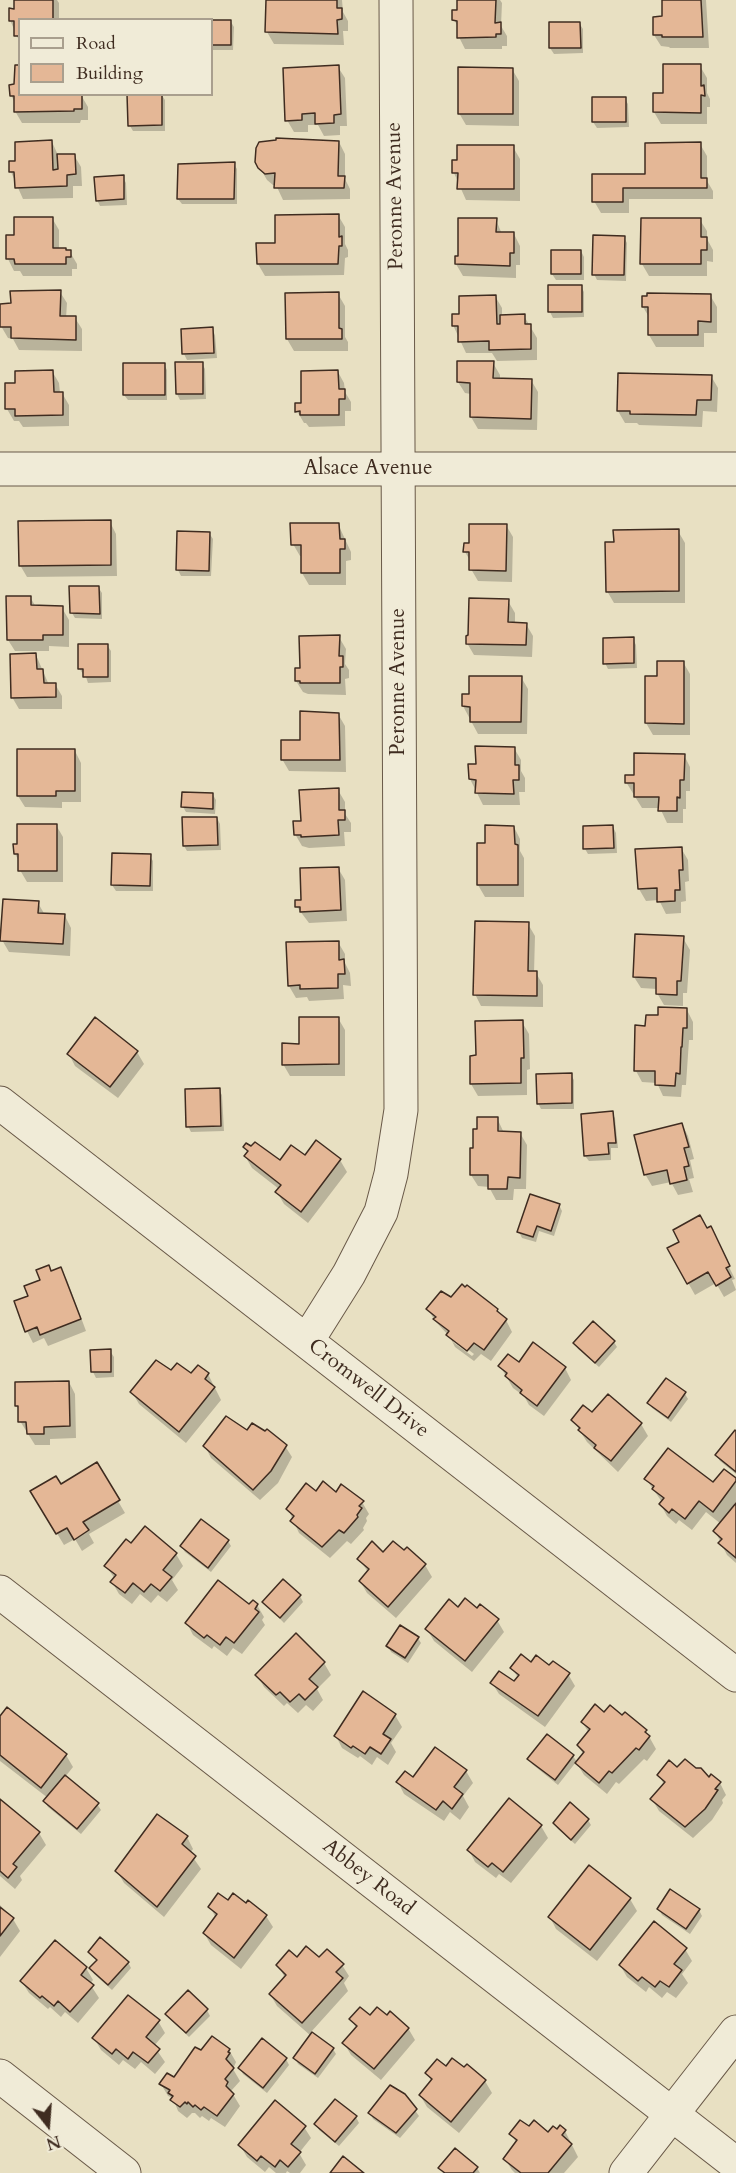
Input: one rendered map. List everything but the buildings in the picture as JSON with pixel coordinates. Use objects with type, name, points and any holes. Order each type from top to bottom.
[{"type":"street","name":"Peronne Avenue","points":[[307,1341],[349,1274],[381,1212],[391,1174],[401,1110],[396,0]]},
{"type":"street","name":"Alsace Avenue","points":[[0,470],[736,469]]},
{"type":"street","name":"Cromwell Drive","points":[[0,1103],[736,1675]]},
{"type":"street","name":"Abbey Road","points":[[0,1592],[736,2164]]},
{"type":"street","points":[[626,2173],[736,2032]]},
{"type":"street","points":[[0,2076],[124,2173]]}]
